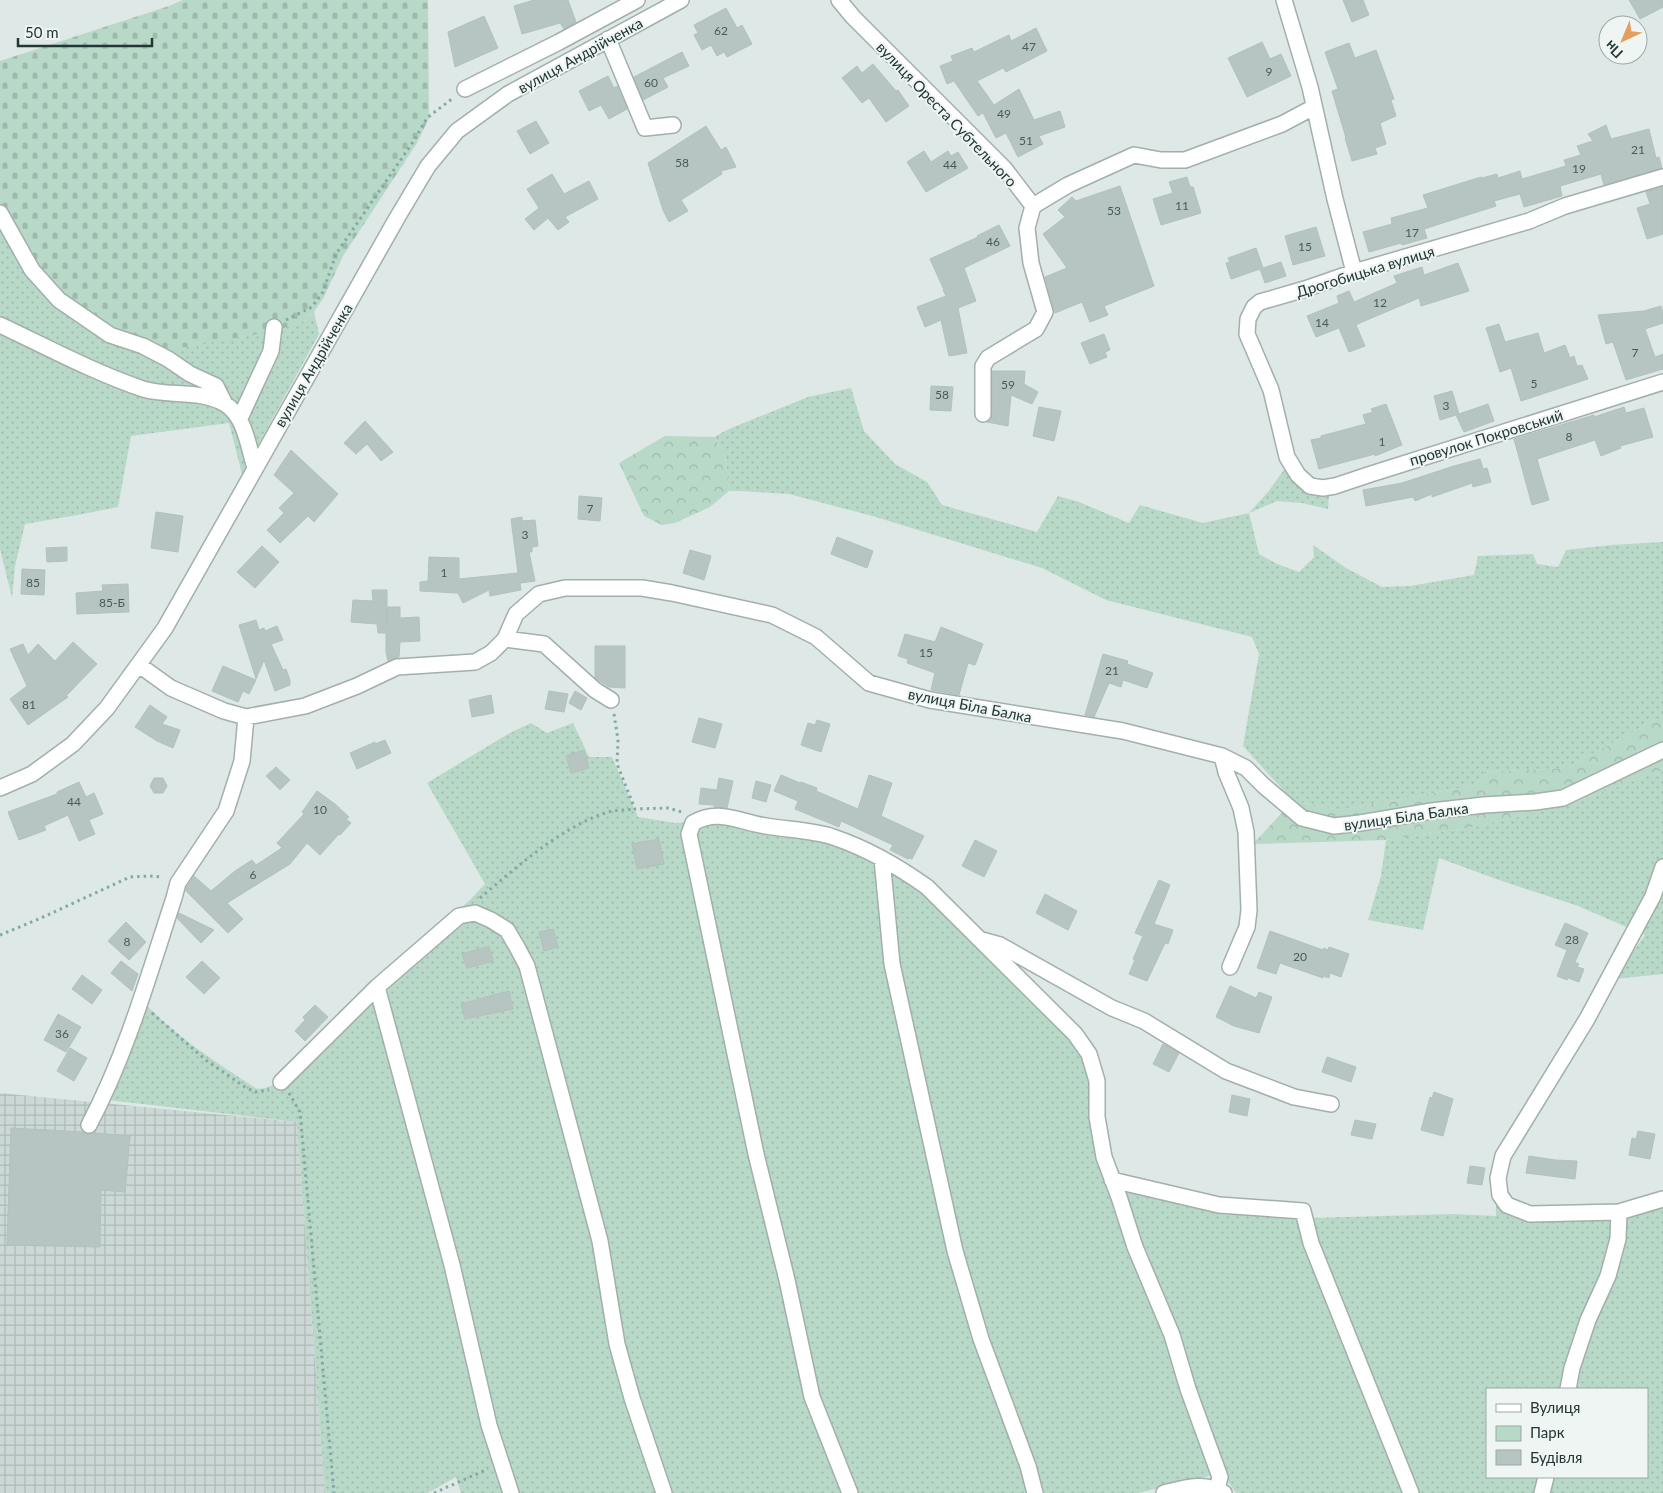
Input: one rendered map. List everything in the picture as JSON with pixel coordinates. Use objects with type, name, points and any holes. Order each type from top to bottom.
[{"type":"street","points":[[465,89],[637,0]]},
{"type":"street","name":"вулиця Андрійченка","points":[[0,788],[32,774],[74,744],[107,708],[165,628],[397,218],[428,166],[457,130],[508,94],[681,0]]},
{"type":"street","name":"вулиця Ореста Субтельного","points":[[839,0],[852,17],[1004,168],[1032,206]]},
{"type":"street","points":[[1284,0],[1314,107],[1354,272]]},
{"type":"street","points":[[608,39],[645,128],[673,125]]},
{"type":"street","points":[[983,414],[984,366],[988,358],[1036,329],[1045,312],[1031,263],[1027,228],[1032,206],[1068,185],[1134,155],[1162,160],[1185,160],[1282,124],[1314,107]]},
{"type":"street","name":"Дрогобицька вулиця","points":[[1310,486],[1298,475],[1287,457],[1270,390],[1247,334],[1248,319],[1254,307],[1260,302],[1354,272],[1452,245],[1529,221],[1564,206],[1663,177]]},
{"type":"street","points":[[0,213],[32,270],[59,300],[110,335],[142,346],[168,359],[190,374],[216,386],[225,404],[240,418],[255,468]]},
{"type":"street","points":[[0,325],[144,390],[208,398],[225,404]]},
{"type":"street","points":[[240,418],[272,351],[274,327]]},
{"type":"street","name":"провулок Покровський","points":[[1310,486],[1323,488],[1336,486],[1663,382]]},
{"type":"street","name":"вулиця Біла Балка","points":[[139,665],[171,688],[224,711],[246,717],[306,706],[357,686],[397,667],[475,662],[492,653],[505,640],[516,614],[539,594],[565,588],[642,588],[772,615],[816,637],[869,683],[930,700],[1123,732],[1222,756],[1246,768],[1302,818],[1334,826],[1432,811],[1563,798],[1663,750]]},
{"type":"street","points":[[505,640],[544,644],[595,690],[611,700]]},
{"type":"street","points":[[89,1125],[100,1104],[141,1002],[178,883],[226,812],[242,761],[246,717]]},
{"type":"street","points":[[1222,756],[1226,772],[1241,808],[1246,832],[1249,910],[1247,927],[1230,967]]},
{"type":"street","points":[[850,1493],[812,1397],[787,1280],[754,1144],[689,834],[692,823],[715,815],[765,826],[832,836],[882,859],[912,876],[927,887],[1075,1034],[1089,1054],[1097,1081],[1097,1117],[1104,1157],[1135,1247],[1172,1335],[1188,1389],[1220,1477],[1220,1491],[1195,1485],[1164,1493]]},
{"type":"street","points":[[882,859],[892,964],[955,1251],[981,1339],[1028,1466],[1035,1493]]},
{"type":"street","points":[[1663,867],[1653,896],[1588,1019],[1502,1156],[1498,1178],[1500,1195],[1507,1205],[1530,1214],[1619,1212],[1663,1199]]},
{"type":"street","points":[[282,1082],[376,987],[459,916],[475,913],[507,930],[518,947],[526,966],[600,1241],[616,1344],[664,1493]]},
{"type":"street","points":[[981,940],[1000,945],[1112,1008],[1144,1021],[1226,1071],[1294,1097],[1331,1104]]},
{"type":"street","points":[[376,987],[452,1265],[489,1425],[511,1493]]},
{"type":"street","points":[[1112,1180],[1219,1205],[1303,1211],[1311,1243],[1411,1493]]},
{"type":"street","points":[[1568,1388],[1572,1368],[1588,1320],[1608,1276],[1618,1239],[1619,1212]]},
{"type":"street","points":[[1542,1493],[1546,1478]]},
{"type":"path","points":[[274,327],[312,307],[322,292],[336,254],[413,142],[427,118],[465,89]]},
{"type":"path","points":[[611,700],[618,740],[617,764],[635,809]]},
{"type":"path","points":[[459,916],[519,865],[579,824],[612,811],[635,809],[668,808],[702,818]]},
{"type":"path","points":[[0,935],[130,877],[170,878],[178,883]]},
{"type":"path","points":[[141,1002],[163,1024],[207,1061],[245,1087],[254,1092],[270,1090],[282,1082],[300,1112],[334,1493]]},
{"type":"path","points":[[434,1493],[501,1463]]},
{"type":"shaded area","points":[[0,1093],[297,1122],[325,1493],[0,1493]]},
{"type":"green space","points":[[183,0],[428,0],[429,118],[417,143],[343,256],[324,297],[314,312],[304,322],[274,331],[169,350],[127,347],[56,301],[0,218],[0,61]]},
{"type":"green space","points":[[0,218],[304,322],[314,312],[319,334],[242,474],[229,423],[131,436],[118,507],[25,524],[15,566],[12,598],[0,549]]},
{"type":"green space","points":[[851,388],[864,431],[895,464],[927,482],[942,505],[1037,532],[1058,496],[1079,502],[1129,523],[1140,505],[1203,523],[1249,513],[1259,554],[1277,564],[1299,572],[1314,557],[1313,545],[1346,568],[1382,587],[1410,586],[1474,575],[1478,556],[1533,554],[1537,564],[1558,567],[1566,550],[1663,542],[1663,719],[1655,720],[1566,768],[1484,772],[1477,785],[1340,810],[1293,801],[1243,746],[1259,654],[1252,637],[1106,600],[1042,568],[876,517],[789,494],[729,491],[725,455],[714,437],[808,397]]},
{"type":"green space","points":[[665,436],[714,437],[725,455],[729,491],[710,507],[675,523],[662,525],[644,516],[619,463]]},
{"type":"green space","points":[[1286,467],[1296,485],[1329,496],[1328,509],[1302,503],[1277,501],[1249,513],[1268,492]]},
{"type":"green space","points":[[1663,719],[1663,770],[1570,804],[1469,828],[1386,840],[1253,844],[1293,801],[1340,810],[1477,785],[1484,772],[1566,768],[1655,720]]},
{"type":"green space","points":[[531,723],[547,733],[573,723],[589,757],[612,757],[638,817],[675,823],[708,821],[837,844],[926,890],[1087,1057],[1110,1183],[1220,1214],[1311,1218],[1454,1214],[1496,1216],[1496,1204],[1503,1193],[1517,1205],[1535,1208],[1612,1204],[1663,1197],[1663,1493],[1236,1493],[1222,1473],[1138,1493],[461,1493],[456,1477],[428,1493],[325,1493],[297,1122],[108,1100],[145,1004],[184,1039],[257,1089],[266,1088],[277,1083],[371,984],[469,901],[485,884],[427,783],[508,734]]},
{"type":"green space","points":[[1663,770],[1663,974],[1614,979],[1645,935],[1578,906],[1439,858],[1423,930],[1368,920],[1381,876],[1386,840],[1469,828],[1570,804]]},
{"type":"building","points":[[534,0],[568,0],[576,22],[564,29],[560,23],[522,34],[514,6]]},
{"type":"building","points":[[1343,0],[1363,0],[1369,15],[1352,22]]},
{"type":"building","points":[[1629,0],[1663,0],[1663,7],[1648,15],[1638,15]]},
{"type":"building","points":[[726,8],[737,28],[742,25],[752,44],[727,57],[724,52],[717,56],[711,45],[702,50],[694,35],[698,33],[694,25]]},
{"type":"building","points":[[484,16],[498,48],[455,67],[448,32]]},
{"type":"building","points":[[1036,28],[1047,51],[1006,72],[1003,68],[977,81],[994,105],[1019,89],[1034,120],[1060,111],[1065,127],[1039,136],[1043,144],[1018,157],[1006,133],[996,138],[983,113],[978,116],[954,81],[947,84],[940,66],[953,61],[951,56],[972,48],[974,52],[1009,35],[1011,41]]},
{"type":"building","points":[[1262,42],[1270,59],[1281,54],[1291,76],[1247,97],[1228,58]]},
{"type":"building","points":[[1349,43],[1355,58],[1376,50],[1394,99],[1391,100],[1396,116],[1380,123],[1386,144],[1375,148],[1377,154],[1352,161],[1332,91],[1338,89],[1325,52]]},
{"type":"building","points":[[682,52],[689,66],[663,78],[668,87],[643,100],[634,77]]},
{"type":"building","points":[[873,64],[896,91],[898,90],[909,106],[886,122],[869,98],[862,103],[842,78],[857,66],[862,73]]},
{"type":"building","points":[[608,76],[614,88],[617,86],[627,109],[609,119],[601,105],[589,111],[579,91]]},
{"type":"building","points":[[536,121],[549,143],[530,154],[517,131]]},
{"type":"building","points":[[1606,125],[1611,139],[1649,129],[1656,158],[1659,157],[1662,168],[1604,185],[1601,174],[1560,186],[1562,196],[1524,207],[1520,194],[1494,201],[1496,206],[1424,229],[1427,238],[1369,252],[1363,232],[1392,224],[1391,218],[1428,208],[1423,195],[1481,177],[1497,174],[1498,178],[1520,171],[1522,179],[1566,166],[1564,160],[1581,155],[1577,146],[1593,141],[1588,134]]},
{"type":"building","points":[[706,126],[721,150],[726,147],[736,167],[721,171],[722,174],[681,200],[688,211],[669,222],[663,210],[648,163]]},
{"type":"building","points":[[924,151],[931,162],[948,151],[951,156],[958,152],[968,168],[926,192],[907,162]]},
{"type":"building","points":[[552,174],[564,194],[589,181],[598,199],[565,217],[569,222],[558,230],[548,218],[534,230],[525,219],[539,208],[527,189]]},
{"type":"building","points":[[1187,177],[1190,187],[1193,187],[1201,213],[1161,225],[1153,199],[1173,193],[1169,182]]},
{"type":"building","points":[[1120,186],[1154,286],[1104,306],[1108,315],[1090,322],[1082,302],[1055,313],[1045,277],[1067,268],[1043,234],[1065,217],[1058,210],[1072,197],[1076,201]]},
{"type":"building","points":[[1663,187],[1663,234],[1647,239],[1637,208],[1650,204],[1646,192]]},
{"type":"building","points":[[999,225],[1010,246],[964,268],[976,301],[958,308],[967,353],[949,356],[941,320],[925,327],[917,307],[946,296],[930,259]]},
{"type":"building","points":[[1316,227],[1325,256],[1293,265],[1285,236]]},
{"type":"building","points":[[1256,248],[1263,268],[1281,262],[1286,276],[1265,283],[1260,269],[1231,279],[1226,263],[1230,262],[1228,258]]},
{"type":"building","points":[[1458,263],[1469,291],[1421,306],[1419,298],[1356,325],[1365,346],[1349,352],[1339,328],[1316,337],[1307,316],[1339,303],[1337,296],[1349,291],[1354,302],[1397,283],[1394,276],[1422,267],[1424,275]]},
{"type":"building","points":[[1661,306],[1663,323],[1645,329],[1655,357],[1663,354],[1663,369],[1626,380],[1613,342],[1606,344],[1598,315],[1644,311]]},
{"type":"building","points":[[1499,324],[1505,342],[1538,333],[1544,353],[1565,345],[1570,358],[1574,356],[1577,366],[1582,365],[1588,379],[1521,401],[1511,368],[1500,372],[1486,328]]},
{"type":"building","points":[[1104,334],[1110,350],[1105,352],[1107,357],[1090,364],[1081,343]]},
{"type":"building","points":[[992,371],[1025,371],[1024,384],[1038,392],[1032,404],[1011,395],[1008,426],[987,422],[991,419],[992,414]]},
{"type":"building","points":[[931,386],[953,387],[951,411],[930,410]]},
{"type":"building","points":[[1452,391],[1459,414],[1488,404],[1494,421],[1464,432],[1456,415],[1440,420],[1434,396]]},
{"type":"building","points":[[1386,404],[1402,445],[1375,456],[1375,454],[1319,469],[1311,440],[1366,424],[1363,415],[1373,412],[1371,409]]},
{"type":"building","points":[[1039,407],[1061,411],[1054,441],[1033,436]]},
{"type":"building","points":[[1624,407],[1626,413],[1644,408],[1653,437],[1620,446],[1621,448],[1601,456],[1595,440],[1537,459],[1549,500],[1532,505],[1514,439]]},
{"type":"building","points":[[365,421],[393,452],[381,461],[367,444],[356,454],[344,443]]},
{"type":"building","points":[[291,450],[338,494],[314,522],[308,516],[280,543],[267,530],[284,513],[279,508],[294,493],[274,475]]},
{"type":"building","points":[[1480,459],[1483,469],[1487,468],[1491,482],[1473,487],[1472,483],[1432,497],[1432,494],[1415,501],[1413,497],[1366,506],[1363,490],[1402,483]]},
{"type":"building","points":[[579,496],[602,498],[600,521],[578,519]]},
{"type":"building","points":[[156,512],[183,516],[178,552],[151,548]]},
{"type":"building","points":[[522,517],[522,521],[535,520],[538,546],[532,547],[532,552],[529,552],[535,581],[520,583],[521,590],[490,596],[489,590],[463,603],[458,593],[420,591],[420,582],[428,581],[429,557],[459,558],[459,579],[518,573],[511,519]]},
{"type":"building","points":[[837,537],[873,551],[867,568],[831,554]]},
{"type":"building","points":[[262,546],[279,562],[255,588],[237,572]]},
{"type":"building","points":[[67,547],[67,561],[47,562],[46,548]]},
{"type":"building","points":[[690,550],[711,556],[704,580],[683,573]]},
{"type":"building","points":[[22,569],[45,570],[44,595],[21,594]]},
{"type":"building","points":[[128,584],[129,612],[77,614],[76,593],[103,591],[102,585]]},
{"type":"building","points":[[372,590],[387,590],[387,607],[400,607],[400,618],[419,617],[420,641],[400,642],[399,657],[388,661],[386,633],[378,633],[377,624],[351,622],[353,600],[373,601]]},
{"type":"building","points":[[256,620],[259,630],[264,628],[265,631],[277,626],[283,640],[271,644],[283,670],[286,669],[290,685],[275,691],[264,660],[256,679],[239,625]]},
{"type":"building","points":[[941,627],[983,644],[975,665],[968,663],[959,695],[931,690],[935,673],[907,663],[908,659],[898,656],[905,634],[935,642]]},
{"type":"building","points":[[73,642],[97,664],[66,696],[68,697],[28,725],[10,699],[27,686],[10,649],[23,644],[28,655],[38,644],[55,661]]},
{"type":"building","points":[[595,646],[625,646],[625,688],[609,687],[595,678]]},
{"type":"building","points":[[1103,654],[1128,661],[1127,664],[1153,673],[1147,688],[1123,680],[1121,687],[1109,683],[1094,717],[1085,715]]},
{"type":"building","points":[[223,666],[256,680],[249,694],[243,691],[238,702],[212,691]]},
{"type":"building","points":[[549,691],[568,694],[564,712],[545,709]]},
{"type":"building","points":[[575,691],[587,698],[581,710],[569,703]]},
{"type":"building","points":[[491,695],[494,713],[472,717],[469,700]]},
{"type":"building","points":[[150,705],[167,717],[162,724],[180,730],[173,748],[157,741],[135,727]]},
{"type":"building","points":[[699,718],[722,724],[715,748],[692,742]]},
{"type":"building","points":[[817,720],[830,724],[821,752],[801,745],[808,723],[815,725]]},
{"type":"building","points":[[385,740],[391,753],[357,769],[350,753],[375,742],[375,744]]},
{"type":"building","points":[[584,750],[589,768],[571,773],[566,756]]},
{"type":"building","points":[[276,767],[290,780],[280,790],[266,776]]},
{"type":"building","points":[[781,775],[817,788],[816,791],[858,809],[869,775],[892,783],[881,816],[924,836],[912,859],[908,859],[890,850],[893,845],[841,821],[839,827],[795,809],[798,801],[774,791]]},
{"type":"building","points":[[154,778],[163,778],[167,786],[163,793],[154,793],[150,786]]},
{"type":"building","points":[[719,778],[733,781],[727,808],[699,804],[701,788],[717,790]]},
{"type":"building","points":[[756,781],[771,785],[766,802],[752,798]]},
{"type":"building","points":[[79,782],[86,797],[94,793],[103,814],[89,820],[95,834],[79,841],[68,815],[44,826],[46,830],[19,840],[8,812],[57,794],[57,792]]},
{"type":"building","points":[[317,791],[349,817],[346,819],[351,823],[320,855],[307,843],[290,864],[227,903],[243,919],[228,933],[186,891],[187,887],[194,876],[211,891],[252,860],[256,865],[282,848],[277,843],[304,814],[302,812]]},
{"type":"building","points":[[659,839],[664,864],[637,869],[632,844]]},
{"type":"building","points":[[975,840],[997,851],[984,877],[962,866]]},
{"type":"building","points":[[1159,880],[1170,885],[1154,924],[1173,930],[1168,944],[1165,943],[1147,981],[1129,974],[1143,936],[1135,933]]},
{"type":"building","points":[[1045,894],[1077,911],[1068,930],[1036,913]]},
{"type":"building","points":[[179,913],[214,930],[201,943],[177,918]]},
{"type":"building","points":[[126,922],[146,942],[129,960],[108,941]]},
{"type":"building","points":[[1565,923],[1588,933],[1575,962],[1579,964],[1577,967],[1584,969],[1579,982],[1557,976],[1567,950],[1555,945]]},
{"type":"building","points":[[553,929],[558,947],[544,951],[539,932]]},
{"type":"building","points":[[1270,931],[1323,950],[1324,948],[1328,950],[1329,947],[1349,954],[1341,977],[1330,973],[1329,978],[1323,976],[1323,978],[1280,963],[1276,974],[1257,968]]},
{"type":"building","points":[[489,946],[493,961],[467,968],[462,954]]},
{"type":"building","points":[[121,961],[138,974],[132,991],[111,973]]},
{"type":"building","points":[[202,961],[220,978],[204,994],[186,977]]},
{"type":"building","points":[[82,975],[102,990],[92,1004],[72,989]]},
{"type":"building","points":[[1230,986],[1256,998],[1259,992],[1272,997],[1259,1033],[1234,1026],[1216,1017]]},
{"type":"building","points":[[509,991],[513,1009],[465,1019],[461,1004]]},
{"type":"building","points":[[315,1005],[328,1017],[305,1041],[295,1031],[305,1020],[303,1017]]},
{"type":"building","points":[[58,1014],[81,1027],[66,1052],[44,1040]]},
{"type":"building","points":[[1163,1044],[1179,1053],[1169,1072],[1153,1064]]},
{"type":"building","points":[[70,1048],[87,1058],[74,1081],[57,1071]]},
{"type":"building","points":[[1327,1057],[1356,1067],[1351,1082],[1322,1072]]},
{"type":"building","points":[[1434,1092],[1453,1099],[1443,1136],[1421,1130],[1430,1097],[1432,1098]]},
{"type":"building","points":[[1232,1095],[1250,1099],[1247,1116],[1229,1112]]},
{"type":"building","points":[[1355,1120],[1376,1124],[1372,1139],[1351,1135]]},
{"type":"building","points":[[11,1128],[130,1136],[125,1192],[101,1190],[100,1247],[7,1245]]},
{"type":"building","points":[[1638,1131],[1655,1134],[1650,1159],[1629,1155],[1632,1138],[1636,1139]]},
{"type":"building","points":[[1529,1156],[1577,1161],[1575,1179],[1526,1173]]},
{"type":"building","points":[[1470,1166],[1485,1168],[1482,1185],[1467,1183]]}]
